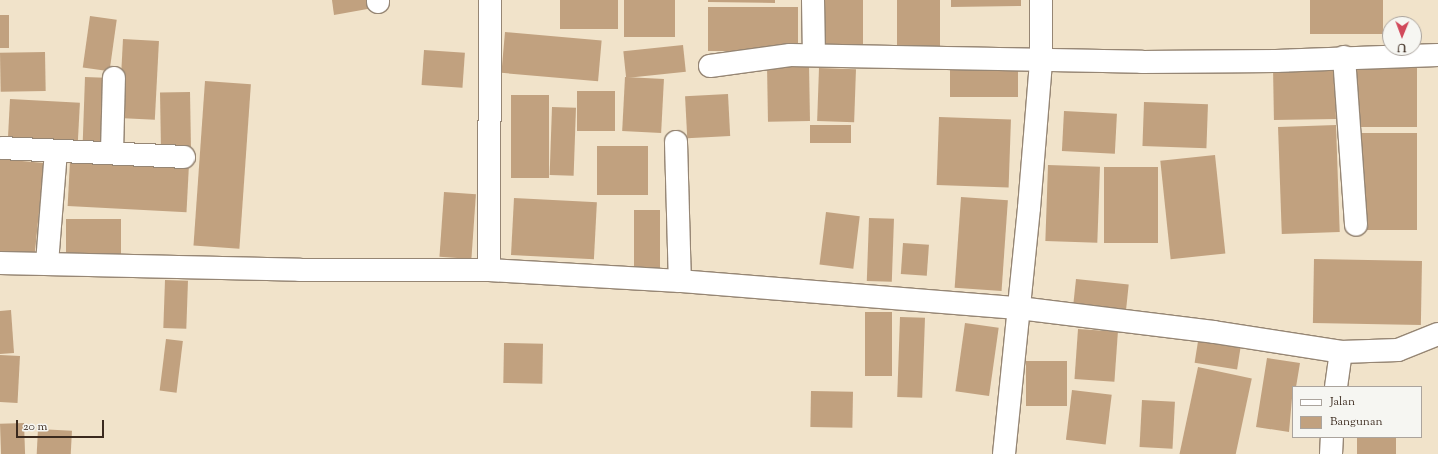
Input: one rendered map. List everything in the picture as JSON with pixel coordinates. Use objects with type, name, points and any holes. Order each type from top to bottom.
[{"type":"street","points":[[489,270],[490,0]]},
{"type":"street","points":[[813,0],[814,55]]},
{"type":"street","points":[[1004,454],[1019,308],[1041,62],[1041,0]]},
{"type":"street","points":[[710,66],[755,58],[814,55],[1041,62],[1276,61],[1344,57],[1438,56]]},
{"type":"street","points":[[1344,57],[1356,225]]},
{"type":"street","points":[[112,152],[114,78]]},
{"type":"street","points":[[676,142],[680,281]]},
{"type":"street","points":[[1,148],[112,152],[184,157]]},
{"type":"street","points":[[47,263],[56,151]]},
{"type":"street","points":[[0,263],[300,270],[489,270],[680,281],[1019,308],[1206,331],[1341,352],[1398,350],[1438,334]]},
{"type":"street","points":[[1336,386],[1341,352]]},
{"type":"street","points":[[1331,454],[1332,438]]},
{"type":"building","points":[[332,0],[371,0],[373,8],[334,15]]},
{"type":"building","points":[[560,0],[618,0],[618,29],[560,29]]},
{"type":"building","points":[[624,0],[675,0],[675,37],[624,37]]},
{"type":"building","points":[[708,0],[775,0],[775,3],[708,2]]},
{"type":"building","points":[[817,0],[863,0],[863,54],[817,54]]},
{"type":"building","points":[[897,0],[940,0],[940,51],[897,51]]},
{"type":"building","points":[[951,0],[1021,0],[1021,6],[951,7]]},
{"type":"building","points":[[1310,0],[1383,0],[1382,34],[1310,34]]},
{"type":"building","points":[[708,7],[798,7],[798,51],[708,51]]},
{"type":"building","points":[[0,15],[9,15],[9,48],[0,48]]},
{"type":"building","points":[[90,16],[117,20],[110,71],[83,67]]},
{"type":"building","points":[[505,32],[602,40],[598,81],[501,73]]},
{"type":"building","points":[[123,39],[159,41],[155,120],[119,118]]},
{"type":"building","points":[[683,45],[686,72],[626,78],[623,51]]},
{"type":"building","points":[[424,50],[465,53],[462,88],[422,85]]},
{"type":"building","points":[[45,52],[46,91],[1,92],[0,53]]},
{"type":"building","points":[[809,64],[810,121],[768,122],[767,65]]},
{"type":"building","points":[[1357,65],[1417,65],[1417,127],[1357,127]]},
{"type":"building","points":[[1335,66],[1336,119],[1274,120],[1273,67]]},
{"type":"building","points":[[819,68],[856,69],[854,122],[817,121]]},
{"type":"building","points":[[950,70],[1018,70],[1018,97],[950,97]]},
{"type":"building","points":[[85,77],[111,78],[109,145],[83,144]]},
{"type":"building","points":[[625,77],[664,79],[661,133],[622,131]]},
{"type":"building","points":[[205,81],[251,84],[239,249],[193,246]]},
{"type":"building","points":[[577,91],[615,91],[615,131],[577,131]]},
{"type":"building","points":[[190,92],[191,148],[161,149],[160,93]]},
{"type":"building","points":[[728,94],[730,136],[687,138],[685,96]]},
{"type":"building","points":[[511,95],[549,95],[549,178],[511,178]]},
{"type":"building","points":[[10,99],[80,103],[78,144],[8,140]]},
{"type":"building","points":[[1144,102],[1208,104],[1206,148],[1142,146]]},
{"type":"building","points":[[552,107],[576,108],[574,176],[550,175]]},
{"type":"building","points":[[1064,111],[1117,114],[1115,154],[1062,151]]},
{"type":"building","points":[[939,117],[1011,120],[1009,187],[937,185]]},
{"type":"building","points":[[810,125],[851,125],[851,143],[810,143]]},
{"type":"building","points":[[1336,125],[1340,232],[1282,234],[1278,127]]},
{"type":"building","points":[[1361,133],[1417,133],[1417,230],[1361,230]]},
{"type":"building","points":[[597,146],[648,146],[648,195],[597,195]]},
{"type":"building","points":[[1215,155],[1225,253],[1171,259],[1160,161]]},
{"type":"building","points":[[0,159],[44,163],[34,261],[0,258]]},
{"type":"building","points":[[70,161],[189,167],[186,212],[68,206]]},
{"type":"building","points":[[1048,165],[1100,167],[1097,243],[1045,241]]},
{"type":"building","points":[[1104,167],[1158,167],[1158,243],[1104,243]]},
{"type":"building","points":[[444,192],[476,194],[471,259],[439,257]]},
{"type":"building","points":[[961,197],[1008,200],[1002,291],[955,288]]},
{"type":"building","points":[[514,198],[597,202],[594,259],[511,255]]},
{"type":"building","points":[[634,210],[660,210],[660,272],[634,272]]},
{"type":"building","points":[[826,212],[860,216],[853,269],[820,265]]},
{"type":"building","points":[[869,218],[894,219],[892,282],[867,281]]},
{"type":"building","points":[[66,219],[121,219],[121,260],[66,260]]},
{"type":"building","points":[[903,243],[929,245],[927,276],[901,274]]},
{"type":"building","points":[[1314,259],[1422,261],[1421,325],[1313,323]]},
{"type":"building","points":[[1076,279],[1129,285],[1126,312],[1073,307]]},
{"type":"building","points":[[165,280],[188,281],[186,329],[163,328]]},
{"type":"building","points":[[11,310],[14,353],[0,354],[0,311]]},
{"type":"building","points":[[865,312],[892,312],[892,376],[865,376]]},
{"type":"building","points":[[900,317],[925,318],[922,398],[897,397]]},
{"type":"building","points":[[965,323],[999,328],[989,396],[955,391]]},
{"type":"building","points":[[1078,329],[1118,332],[1114,382],[1075,379]]},
{"type":"building","points":[[1199,335],[1241,342],[1237,369],[1195,363]]},
{"type":"building","points":[[166,339],[183,341],[177,393],[160,391]]},
{"type":"building","points":[[504,343],[543,344],[542,384],[503,383]]},
{"type":"building","points":[[0,355],[20,356],[18,403],[0,402]]},
{"type":"building","points":[[1267,358],[1300,363],[1296,386],[1292,386],[1289,432],[1256,427]]},
{"type":"building","points":[[1026,361],[1067,361],[1067,406],[1026,406]]},
{"type":"building","points":[[1198,367],[1252,378],[1236,454],[1180,454]]},
{"type":"building","points":[[1072,390],[1112,395],[1106,445],[1066,440]]},
{"type":"building","points":[[811,391],[853,392],[852,428],[810,427]]},
{"type":"building","points":[[1142,400],[1175,402],[1172,449],[1140,447]]},
{"type":"building","points":[[24,423],[25,454],[1,454],[0,424]]},
{"type":"building","points":[[38,429],[72,431],[71,454],[37,454]]},
{"type":"building","points":[[1357,438],[1396,438],[1396,454],[1357,454]]}]
